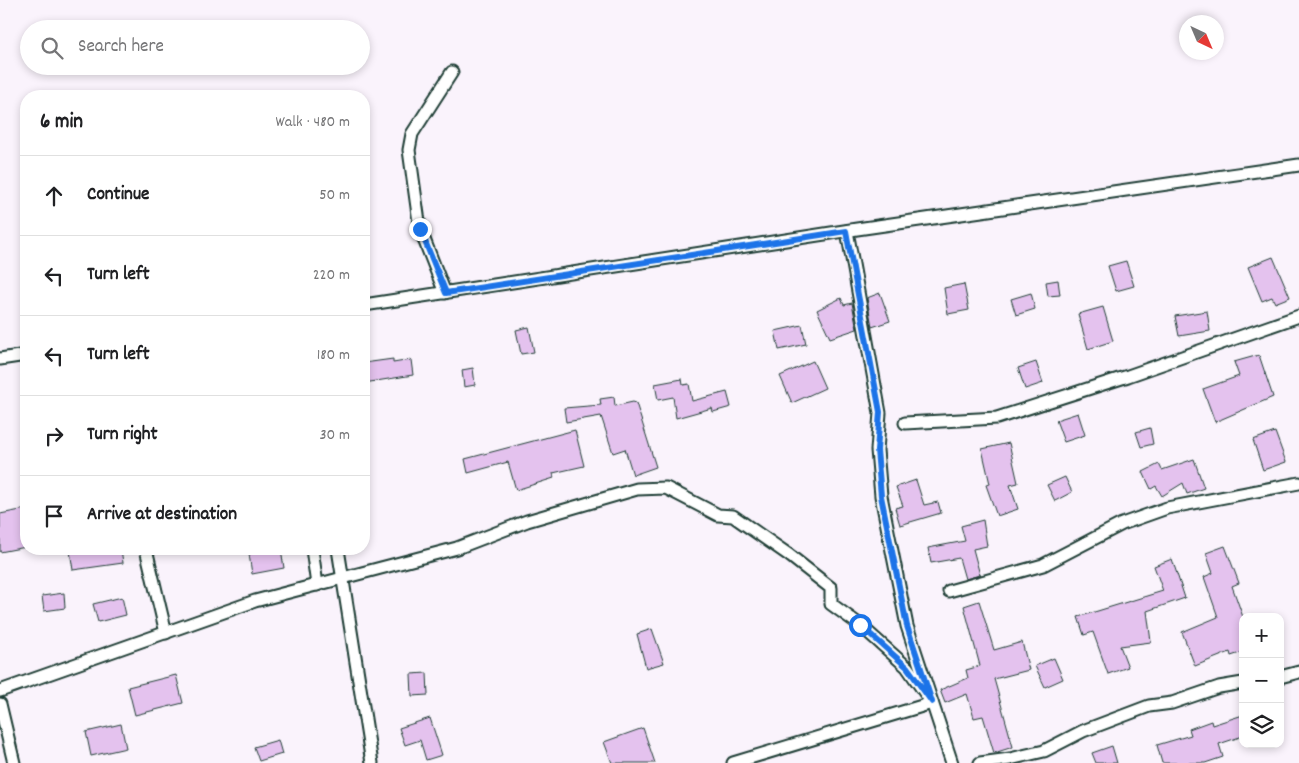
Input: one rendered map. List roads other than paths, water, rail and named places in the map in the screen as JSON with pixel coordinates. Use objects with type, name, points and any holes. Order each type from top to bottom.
[{"type":"street","points":[[446,293],[420,229],[409,150],[412,134],[452,72]]},
{"type":"street","points":[[370,305],[846,231],[1299,165]]},
{"type":"street","points":[[846,231],[880,412],[877,450],[881,496],[907,626],[952,763]]},
{"type":"street","points":[[905,423],[997,418],[1128,376],[1299,316]]},
{"type":"street","points":[[0,359],[20,356]]},
{"type":"street","points":[[949,592],[1043,565],[1122,524],[1168,508],[1299,483]]},
{"type":"street","points":[[0,691],[254,601],[458,548],[526,521],[637,489],[666,488],[718,515],[733,516],[816,576],[830,588],[831,604],[860,625],[907,667],[932,702]]},
{"type":"street","points":[[147,555],[166,633]]},
{"type":"street","points":[[313,555],[316,585]]},
{"type":"street","points":[[339,555],[372,763]]},
{"type":"street","points":[[1284,676],[1299,672]]},
{"type":"street","points":[[980,763],[1010,760],[1044,751],[1083,731],[1149,706],[1172,703],[1219,687],[1239,684]]},
{"type":"street","points":[[733,763],[932,702]]},
{"type":"street","points":[[0,704],[14,763]]}]
